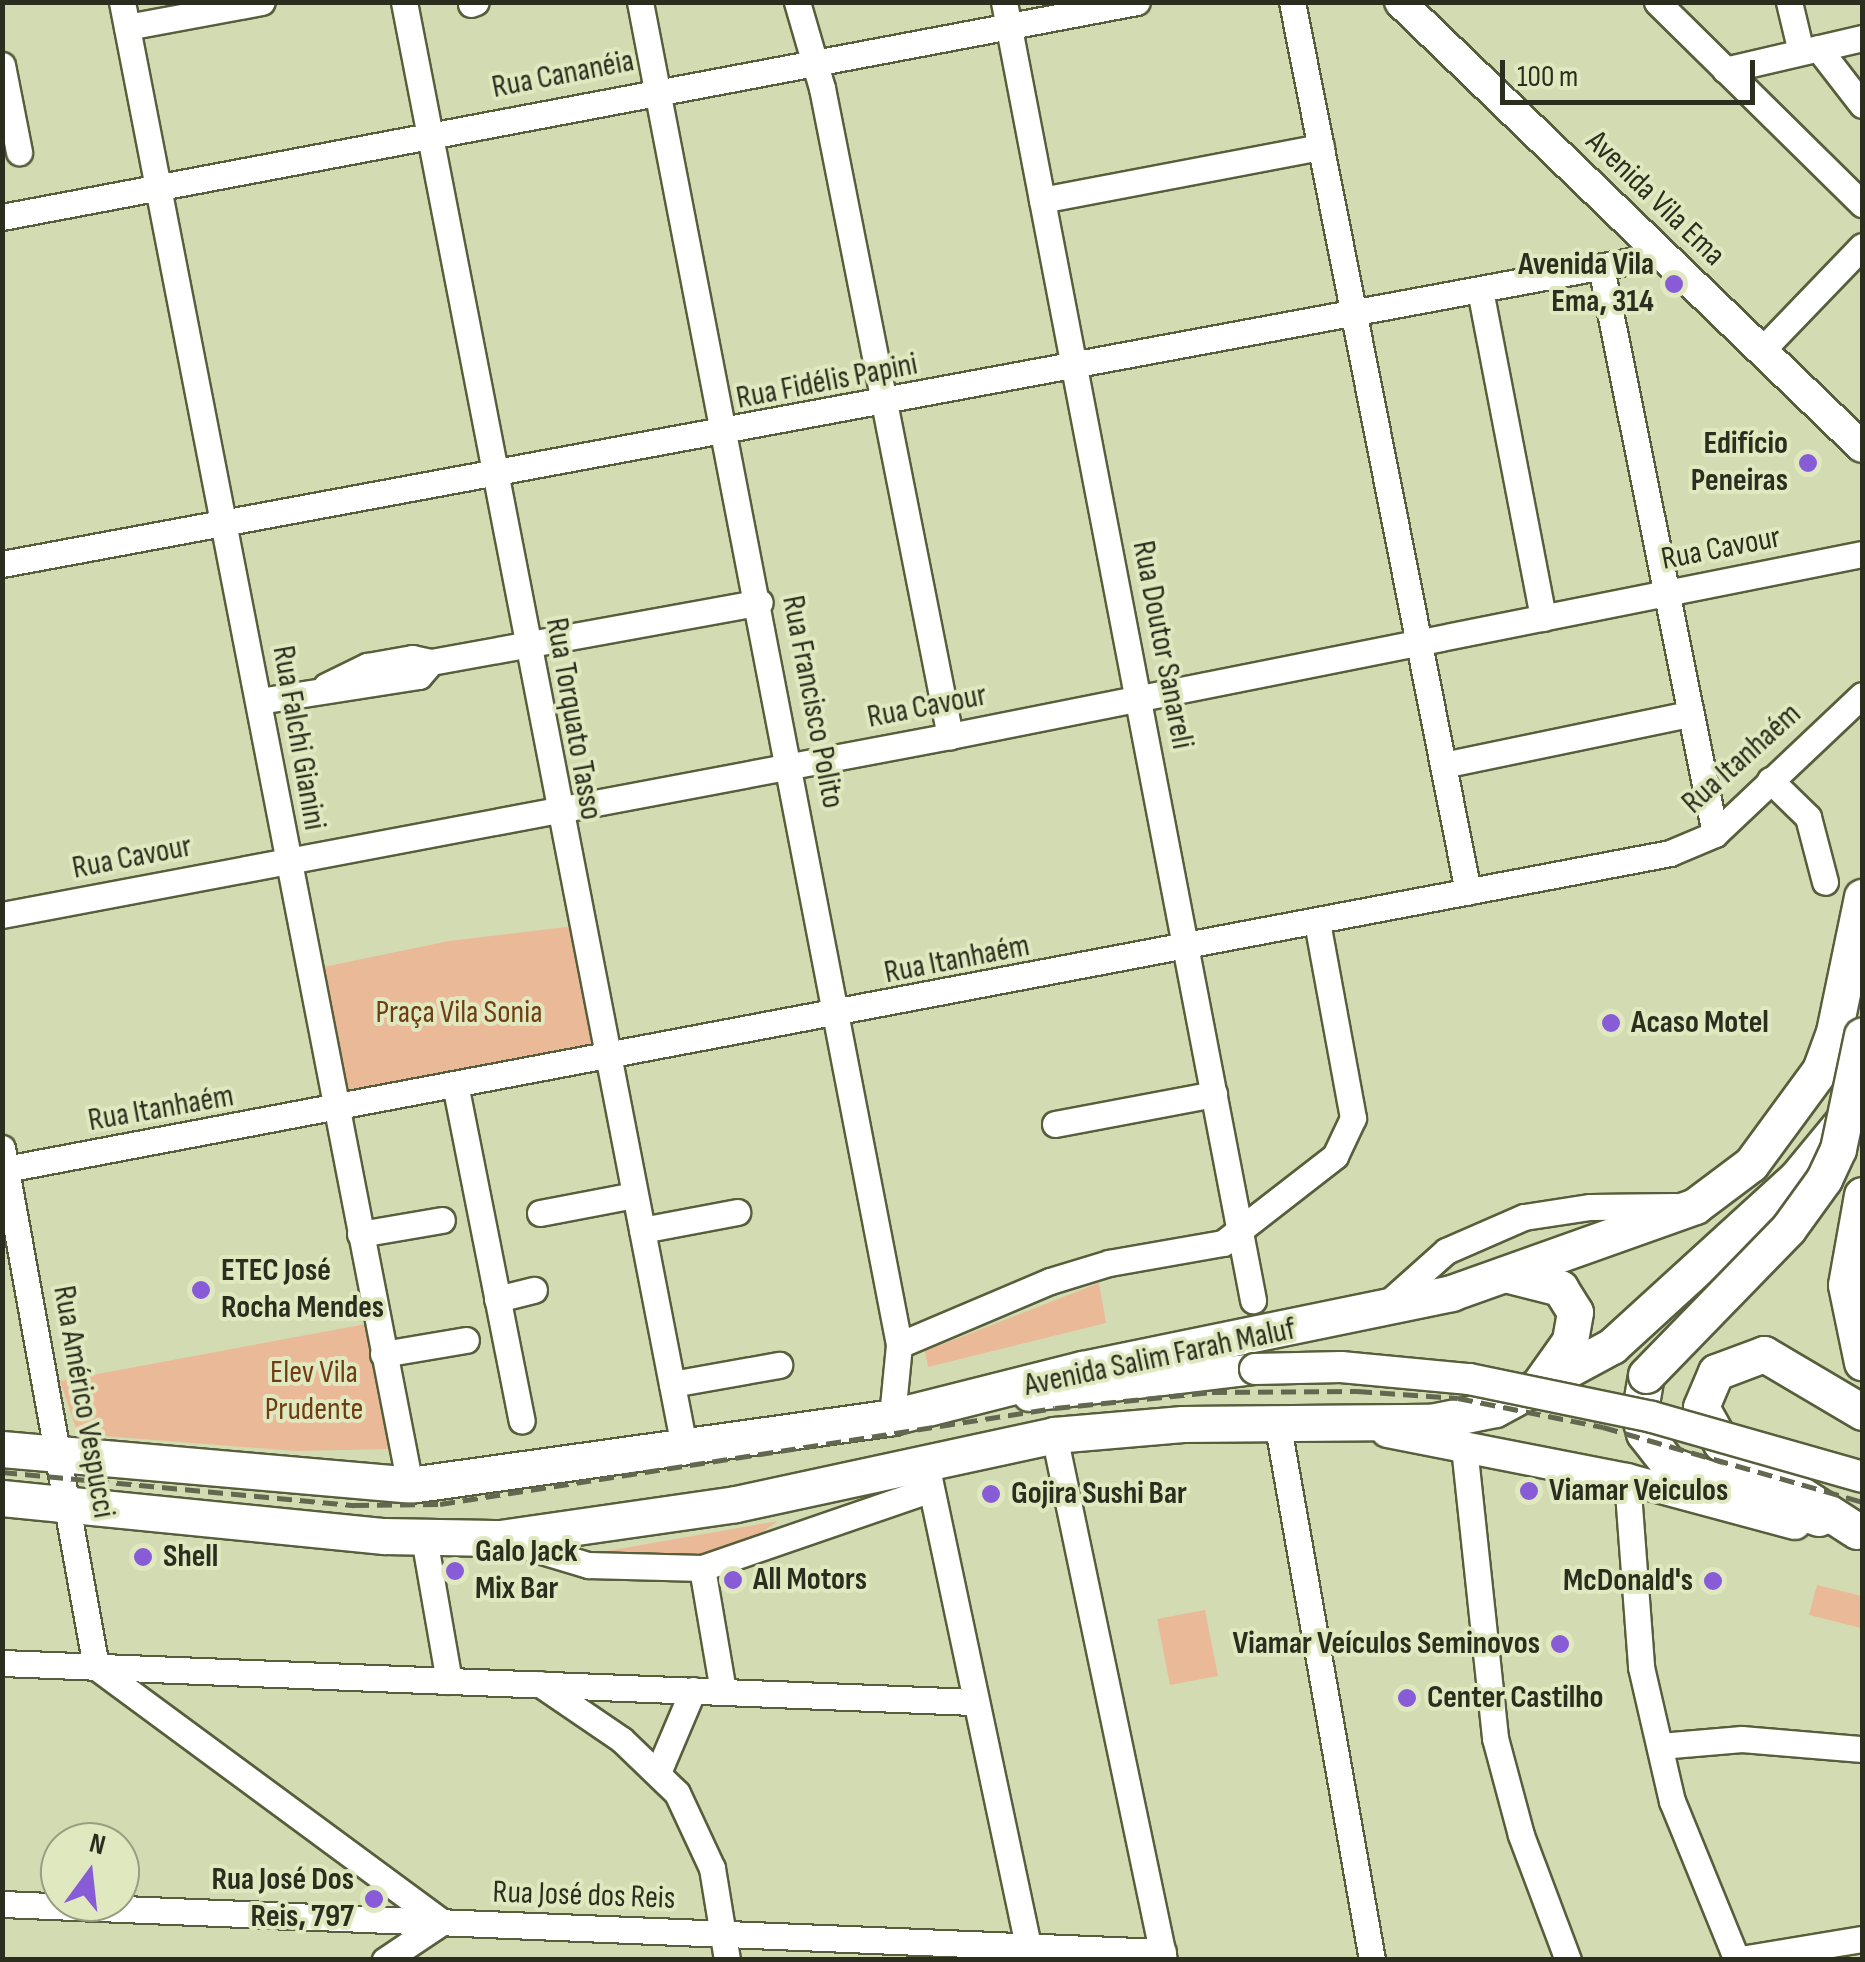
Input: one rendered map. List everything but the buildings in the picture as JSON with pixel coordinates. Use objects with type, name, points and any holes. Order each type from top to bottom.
[{"type":"highway","name":"Avenida Salim Farah Maluf","points":[[2,1449],[410,1485],[943,1407],[1082,1370],[1377,1312],[1507,1276],[1695,1206],[1775,1139],[1820,1070],[1834,1032],[1862,897]]},
{"type":"highway","points":[[1861,1535],[1668,1464],[1644,1433],[1639,1415],[1646,1375],[1788,1230],[1816,1192],[1838,1150],[1862,1035]]},
{"type":"highway","points":[[2,1498],[424,1538],[500,1538],[928,1474],[1054,1435],[1277,1421],[1364,1428],[1495,1409],[1612,1346],[1670,1298],[1798,1176],[1862,1094]]},
{"type":"highway","points":[[1862,1194],[1846,1285],[1862,1362]]},
{"type":"highway","points":[[1507,1276],[1560,1288],[1575,1312],[1570,1340],[1537,1388]]},
{"type":"highway","points":[[1861,1535],[1721,1443],[1700,1407],[1716,1372],[1764,1354],[1862,1412]]},
{"type":"main road","name":"Avenida Vila Ema","points":[[1400,2],[1862,447]]},
{"type":"main road","points":[[943,1407],[1255,1369],[1342,1367],[1486,1382],[1652,1417],[1862,1477]]},
{"type":"main road","points":[[1364,1428],[1627,1479],[1861,1535]]},
{"type":"street","points":[[125,15],[262,2]]},
{"type":"street","name":"Rua Torquato Tasso","points":[[404,2],[497,476],[557,811],[684,1447]]},
{"type":"street","name":"Rua Francisco Polito","points":[[640,2],[792,766],[899,1344],[892,1416]]},
{"type":"street","points":[[797,2],[886,404],[950,736]]},
{"type":"street","name":"Rua Doutor Sanareli","points":[[1004,2],[1253,1300]]},
{"type":"street","name":"Rua Cananéia","points":[[2,218],[430,133],[1137,2]]},
{"type":"street","points":[[1292,2],[1468,892]]},
{"type":"street","points":[[1657,2],[1862,204]]},
{"type":"street","points":[[1789,2],[1810,50],[1862,105]]},
{"type":"street","name":"Rua Falchi Gianini","points":[[125,15],[410,1485]]},
{"type":"street","points":[[1725,70],[1862,38]]},
{"type":"street","points":[[2,65],[18,152]]},
{"type":"street","points":[[1042,200],[1321,148]]},
{"type":"street","points":[[1762,350],[1862,246]]},
{"type":"street","name":"Rua Fidélis Papini","points":[[2,564],[727,434],[1662,255]]},
{"type":"street","points":[[1601,267],[1715,834]]},
{"type":"street","points":[[1480,290],[1543,618]]},
{"type":"street","name":"Rua Cavour","points":[[2,915],[950,736],[1862,554]]},
{"type":"street","points":[[259,700],[326,686],[367,666],[412,658],[431,662],[760,602]]},
{"type":"street","name":"Rua Itanhaém","points":[[4,1159],[456,1089],[1670,853],[1715,834],[1862,695]]},
{"type":"street","points":[[1442,765],[1689,714]]},
{"type":"street","points":[[1770,780],[1808,818],[1825,882]]},
{"type":"street","points":[[899,1344],[1050,1281],[1110,1263],[1223,1243],[1335,1156],[1351,1132],[1317,922]]},
{"type":"street","points":[[456,1089],[522,1421]]},
{"type":"street","points":[[1055,1124],[1214,1094]]},
{"type":"street","name":"Rua Américo Vespucci","points":[[4,1159],[61,1454],[96,1667]]},
{"type":"street","points":[[540,1213],[634,1195]]},
{"type":"street","points":[[1377,1312],[1446,1251],[1524,1217],[1590,1207],[1695,1206]]},
{"type":"street","points":[[642,1230],[737,1212]]},
{"type":"street","points":[[360,1234],[442,1220]]},
{"type":"street","points":[[497,1299],[534,1290]]},
{"type":"street","points":[[383,1354],[466,1340]]},
{"type":"street","points":[[672,1384],[779,1365]]},
{"type":"street","points":[[1277,1421],[1372,1960]]},
{"type":"street","points":[[1054,1435],[1163,1956]]},
{"type":"street","points":[[1464,1447],[1469,1526],[1495,1738],[1521,1835],[1568,1960]]},
{"type":"street","points":[[500,1538],[588,1565],[702,1568],[928,1474],[1029,1953]]},
{"type":"street","points":[[1627,1479],[1641,1667],[1672,1800],[1736,1959],[1862,1938]]},
{"type":"street","points":[[424,1538],[448,1680]]},
{"type":"street","points":[[702,1568],[723,1691]]},
{"type":"street","points":[[2,1663],[975,1702]]},
{"type":"street","points":[[96,1667],[442,1922],[385,1960]]},
{"type":"street","points":[[540,1684],[659,1770],[702,1838],[727,1947]]},
{"type":"street","points":[[659,1770],[694,1690]]},
{"type":"street","points":[[1660,1746],[1742,1739],[1862,1749]]},
{"type":"street","name":"Rua José dos Reis","points":[[2,1904],[442,1922],[727,1947],[1163,1956]]},
{"type":"green space","name":"Praça Vila Sonia","points":[[574,926],[600,1061],[337,1110],[309,970],[449,941]]},
{"type":"green space","points":[[1099,1283],[1106,1323],[928,1367],[925,1351]]},
{"type":"green space","name":"Elev Vila Prudente","points":[[366,1324],[392,1449],[296,1451],[78,1434],[60,1381]]},
{"type":"green space","points":[[778,1521],[732,1553],[670,1560],[607,1551]]},
{"type":"green space","points":[[1817,1585],[1862,1596],[1861,1628],[1809,1615]]},
{"type":"green space","points":[[1205,1610],[1218,1676],[1170,1685],[1157,1619]]},
{"type":"railway","points":[[2,1472],[354,1505],[440,1504],[1055,1408],[1212,1392],[1357,1391],[1458,1398],[1603,1427],[1862,1502]]},
{"type":"place","name":"Avenida Vila Ema, 314","points":[[1674,284]]},
{"type":"place","name":"Edifício Peneiras","points":[[1808,463]]},
{"type":"place","name":"Acaso Motel","points":[[1611,1023]]},
{"type":"place","name":"ETEC José Rocha Mendes","points":[[201,1290]]},
{"type":"place","name":"Viamar Veiculos","points":[[1529,1491]]},
{"type":"place","name":"Gojira Sushi Bar","points":[[991,1494]]},
{"type":"place","name":"Shell","points":[[143,1557]]},
{"type":"place","name":"Galo Jack Mix Bar","points":[[455,1571]]},
{"type":"place","name":"All Motors","points":[[733,1580]]},
{"type":"place","name":"McDonald's","points":[[1713,1581]]},
{"type":"place","name":"Viamar Veículos Seminovos","points":[[1560,1644]]},
{"type":"place","name":"Center Castilho","points":[[1407,1698]]},
{"type":"place","name":"Rua José Dos Reis, 797","points":[[374,1899]]}]
